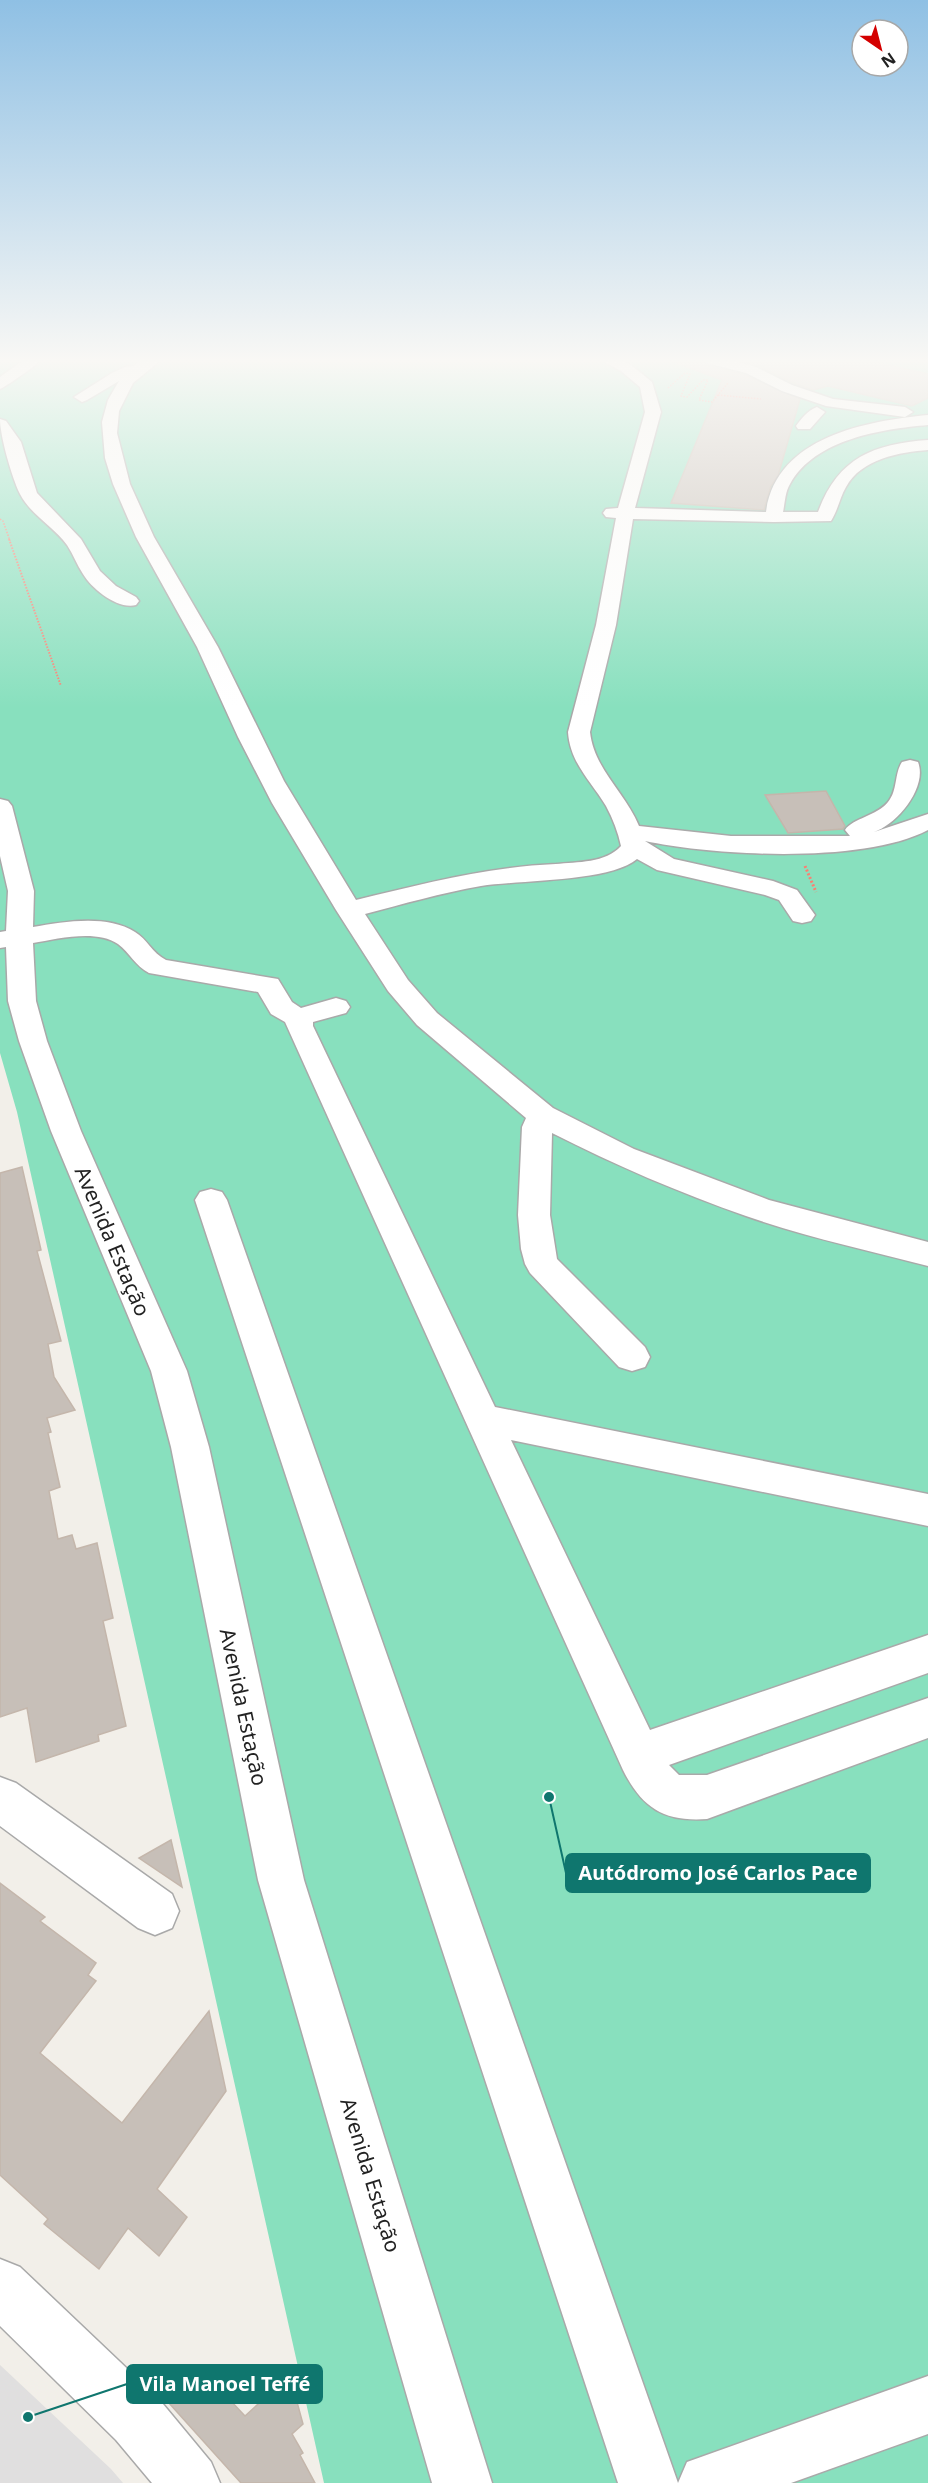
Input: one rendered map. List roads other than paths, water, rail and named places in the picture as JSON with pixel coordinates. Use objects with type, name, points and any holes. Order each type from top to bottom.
[{"type":"street","points":[[22,476],[29,495],[75,543],[92,574],[109,590],[129,601]]},
{"type":"street","points":[[120,476],[148,560],[202,636],[249,737],[292,819],[398,985],[427,1019],[542,1115],[623,1156],[758,1208],[928,1254]]},
{"type":"street","points":[[632,476],[619,514],[606,625],[591,669],[579,732],[579,745],[590,769],[619,808],[631,839],[666,865],[761,885],[795,905]]},
{"type":"street","points":[[774,517],[777,494],[787,476]]},
{"type":"street","points":[[619,514],[825,517],[831,497],[847,476]]},
{"type":"street","points":[[741,845],[754,840],[849,832],[873,825],[894,813],[901,805],[910,777],[910,766]]},
{"type":"street","name":"Avenida Estação","points":[[0,806],[21,891],[10,938],[22,1001],[33,1041],[66,1131],[169,1371],[190,1447],[281,1880],[462,2483]]},
{"type":"street","points":[[631,839],[741,845],[871,841],[896,835],[928,821]]},
{"type":"street","points":[[349,910],[483,879],[519,873],[593,868],[624,858],[631,839]]},
{"type":"street","points":[[10,938],[58,931],[99,931],[119,934],[127,938],[145,960],[159,967],[268,985],[281,1008],[299,1018],[336,1007]]},
{"type":"street","points":[[299,1018],[299,1026],[650,1778],[673,1797],[688,1799],[706,1797],[928,1718]]},
{"type":"street","points":[[542,1115],[537,1127],[535,1232],[542,1264],[632,1357]]},
{"type":"street","points":[[211,1200],[648,2483]]},
{"type":"street","points":[[483,1419],[928,1510]]},
{"type":"street","points":[[639,1755],[928,1654]]},
{"type":"street","points":[[0,1799],[155,1911]]},
{"type":"street","points":[[0,2287],[137,2419],[190,2483]]},
{"type":"street","points":[[708,2483],[928,2405]]},
{"type":"place","name":"Autódromo José Carlos Pace","points":[[549,1797]]},
{"type":"place","name":"Vila Manoel Teffé","points":[[28,2417]]}]
